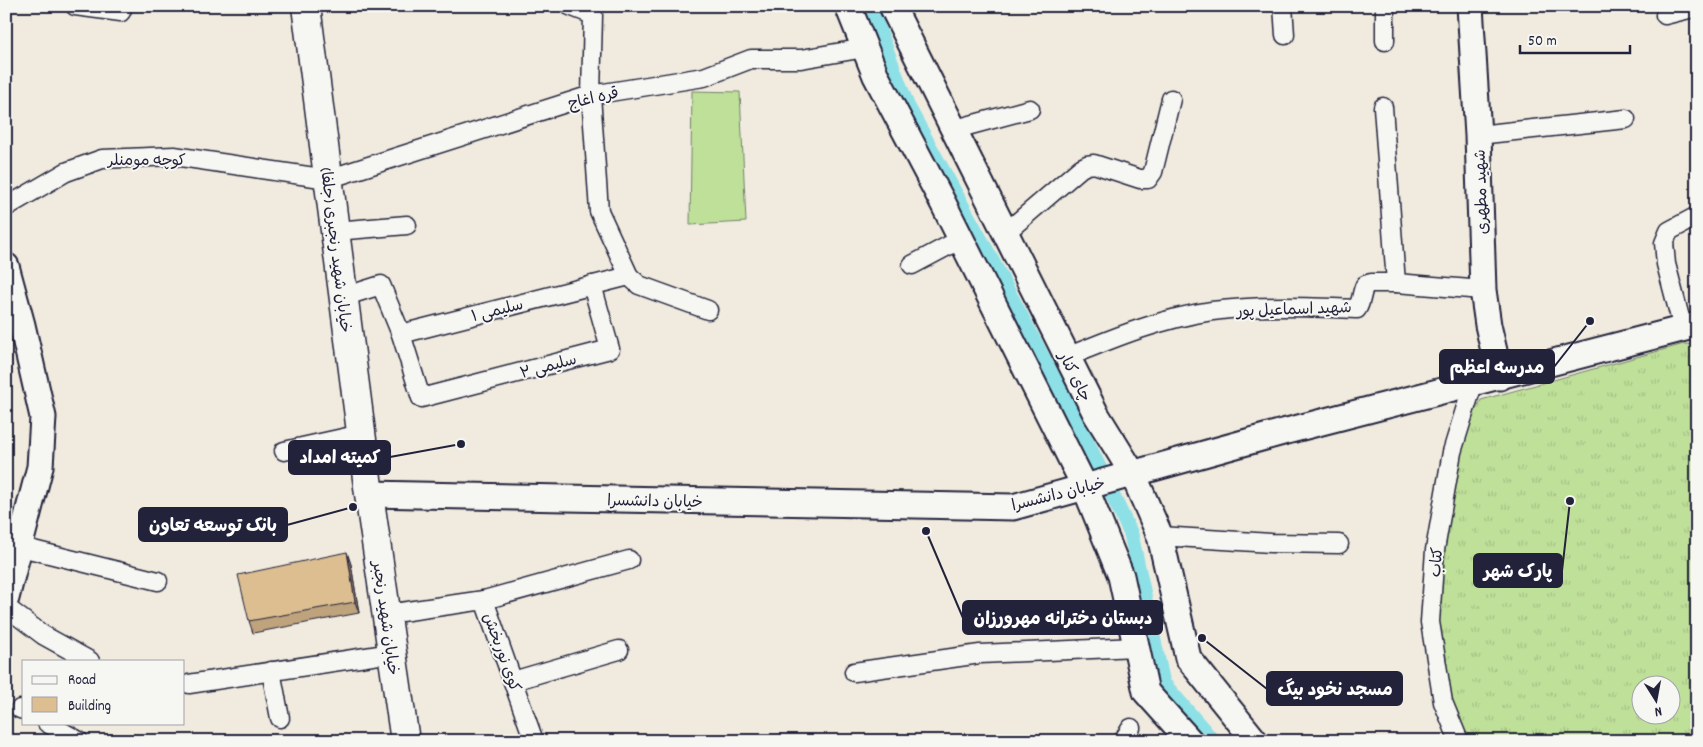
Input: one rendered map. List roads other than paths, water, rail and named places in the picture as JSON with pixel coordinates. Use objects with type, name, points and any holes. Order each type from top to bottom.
[{"type":"main road","name":"خیابان شهید رنجبری (جلفا)","points":[[306,6],[369,494]]},
{"type":"main road","name":"خیابان شهید رنجبر","points":[[369,494],[405,741]]},
{"type":"street","points":[[75,6],[121,12],[123,6]]},
{"type":"street","points":[[570,6],[593,15],[591,95],[599,211],[628,276],[639,285],[708,310]]},
{"type":"street","points":[[848,6],[876,76],[961,239],[1085,487],[1121,576],[1146,692],[1190,741]]},
{"type":"street","name":"چای کنار","points":[[892,6],[952,130],[1096,414],[1133,474],[1160,536],[1188,658],[1255,741]]},
{"type":"street","points":[[1283,6],[1284,35]]},
{"type":"street","points":[[1385,6],[1385,41]]},
{"type":"street","name":"شهید مطهری","points":[[1470,6],[1478,135],[1483,290],[1488,325],[1500,377]]},
{"type":"street","points":[[1665,15],[1697,7]]},
{"type":"street","name":"قره اغاج","points":[[328,179],[591,95],[704,77],[751,59],[801,59],[865,48]]},
{"type":"street","points":[[1004,234],[1081,168],[1087,165],[1094,164],[1140,179],[1148,179],[1153,172],[1171,99]]},
{"type":"street","points":[[1383,107],[1396,283]]},
{"type":"street","points":[[952,130],[1030,110]]},
{"type":"street","points":[[1478,135],[1626,119]]},
{"type":"street","name":"کوچه مومنلر","points":[[6,208],[66,172],[102,159],[174,156],[328,179]]},
{"type":"street","points":[[1690,327],[1666,264],[1664,243],[1669,231],[1697,216]]},
{"type":"street","points":[[335,231],[407,226]]},
{"type":"street","points":[[912,265],[961,239]]},
{"type":"street","points":[[6,266],[22,326],[42,417],[40,467],[15,551],[6,598]]},
{"type":"street","name":"سلیمی ۱","points":[[401,334],[628,276]]},
{"type":"street","name":"شهید اسماعیل پور","points":[[1067,357],[1128,333],[1211,312],[1277,306],[1356,309],[1361,302],[1362,290],[1365,285],[1396,283],[1483,290]]},
{"type":"street","points":[[343,298],[382,285],[401,334]]},
{"type":"street","name":"سلیمی ۲","points":[[401,334],[421,398],[610,349],[592,285]]},
{"type":"street","name":"خیابان دانشسرا","points":[[369,494],[1013,507],[1283,432],[1690,327]]},
{"type":"street","name":"کتاب","points":[[1459,741],[1443,702],[1430,622],[1435,550],[1452,452],[1473,384]]},
{"type":"street","points":[[284,450],[361,434]]},
{"type":"street","points":[[1160,536],[1271,543],[1339,544]]},
{"type":"street","points":[[15,551],[158,581]]},
{"type":"street","points":[[484,600],[629,560]]},
{"type":"street","name":"کوی نوربخش","points":[[387,614],[484,600],[534,741]]},
{"type":"street","points":[[6,607],[43,635],[88,660]]},
{"type":"street","points":[[854,672],[980,654],[1136,647]]},
{"type":"street","points":[[513,681],[619,650]]},
{"type":"street","points":[[188,684],[392,653]]},
{"type":"street","points":[[271,671],[280,718]]},
{"type":"street","points":[[56,732],[79,741]]},
{"type":"waterway","points":[[870,6],[907,105],[987,251],[1089,446],[1131,534],[1163,683],[1213,741]]},
{"type":"place","name":"مدرسه اعظم","points":[[1590,321]]},
{"type":"place","name":"کمیته امداد","points":[[461,444]]},
{"type":"place","name":"پارک شهر","points":[[1570,501]]},
{"type":"place","name":"بانک توسعه تعاون","points":[[353,507]]},
{"type":"place","name":"دبستان دخترانه مهرورزان","points":[[926,531]]},
{"type":"place","name":"مسجد نخود‌ بیگ","points":[[1202,638]]}]
